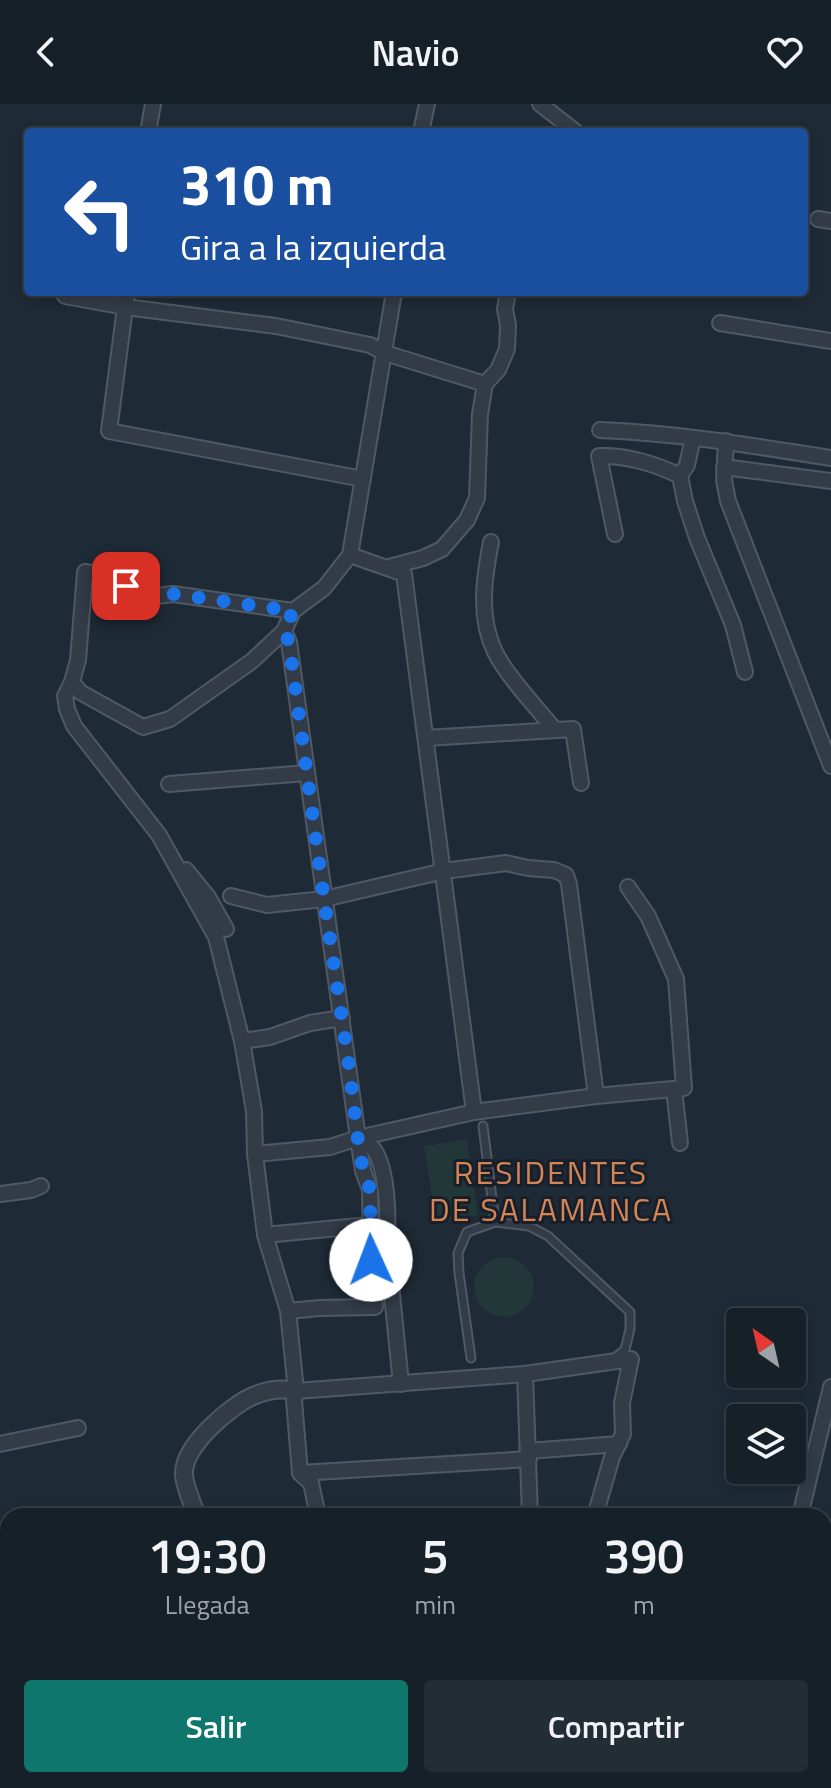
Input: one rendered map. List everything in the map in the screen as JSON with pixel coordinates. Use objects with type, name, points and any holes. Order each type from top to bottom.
[{"type":"street","points":[[149,128],[153,104]]},
{"type":"street","points":[[422,128],[427,104]]},
{"type":"street","points":[[540,104],[571,128]]},
{"type":"street","points":[[65,296],[126,300],[370,345],[385,353],[485,384]]},
{"type":"street","points":[[72,682],[80,692],[143,727],[170,719],[252,661],[284,631],[293,611],[324,588],[350,555],[393,296]]},
{"type":"street","points":[[389,567],[423,558],[442,549],[467,520],[477,498],[480,414],[485,384],[498,370],[507,349],[507,296]]},
{"type":"street","points":[[126,300],[109,431],[363,479]]},
{"type":"street","points":[[720,323],[831,341]]},
{"type":"street","points":[[600,430],[726,441],[831,458]]},
{"type":"street","points":[[693,438],[687,465],[680,476],[685,501],[733,625],[745,672]]},
{"type":"street","points":[[726,441],[724,480],[728,501],[831,766]]},
{"type":"street","points":[[615,534],[599,456],[615,455],[680,476]]},
{"type":"street","points":[[724,467],[831,481]]},
{"type":"street","points":[[491,542],[483,595],[494,649],[555,730]]},
{"type":"street","points":[[350,555],[404,574],[474,1112]]},
{"type":"street","points":[[226,929],[208,897],[74,726],[67,709],[65,696],[78,660],[85,572],[103,575],[149,597],[173,594],[293,611]]},
{"type":"street","points":[[284,631],[289,642],[363,1171],[370,1190],[369,1225],[375,1307],[288,1311]]},
{"type":"street","points":[[426,738],[573,729],[581,783]]},
{"type":"street","points":[[169,784],[307,773]]},
{"type":"street","points":[[159,835],[216,937],[242,1041],[254,1111],[255,1154],[265,1235],[288,1311],[300,1473],[311,1483],[316,1508]]},
{"type":"street","points":[[231,896],[267,905],[324,899],[444,871],[506,863],[554,870],[566,875],[596,1096]]},
{"type":"street","points":[[255,1154],[330,1147],[474,1112],[684,1088],[676,979],[648,916],[628,887]]},
{"type":"street","points":[[242,1041],[342,1018]]},
{"type":"street","points":[[674,1089],[680,1143]]},
{"type":"street","points":[[358,1138],[370,1145],[383,1168],[401,1384]]},
{"type":"street","points":[[0,1194],[41,1186]]},
{"type":"street","points":[[265,1235],[369,1225]]},
{"type":"street","points":[[195,1508],[184,1474],[188,1456],[232,1408],[254,1396],[282,1388],[296,1391],[525,1374],[631,1359],[622,1403],[623,1434],[612,1457],[597,1508]]},
{"type":"street","points":[[525,1374],[530,1508]]},
{"type":"street","points":[[802,1508],[831,1387]]},
{"type":"street","points":[[0,1444],[78,1428]]},
{"type":"street","points":[[300,1473],[528,1455],[619,1444]]},
{"type":"lane","points":[[483,1126],[495,1222]]},
{"type":"lane","points":[[471,1358],[458,1253],[467,1232],[495,1222],[529,1226],[548,1236],[630,1312],[625,1350],[609,1363]]},
{"type":"green space","points":[[467,1139],[478,1215],[436,1222],[424,1146]]},
{"type":"green space","points":[[504,1257],[516,1259],[525,1266],[532,1275],[532,1299],[525,1308],[516,1315],[504,1317],[492,1315],[483,1308],[476,1299],[474,1287],[476,1275],[483,1266],[492,1259]]},
{"type":"district","name":"RESIDENTES DE SALAMANCA","points":[[551,1192]]},
{"type":"route","points":[[126,586],[149,597],[173,594],[293,611],[284,631],[289,642],[360,1157],[370,1190],[371,1260]]}]
